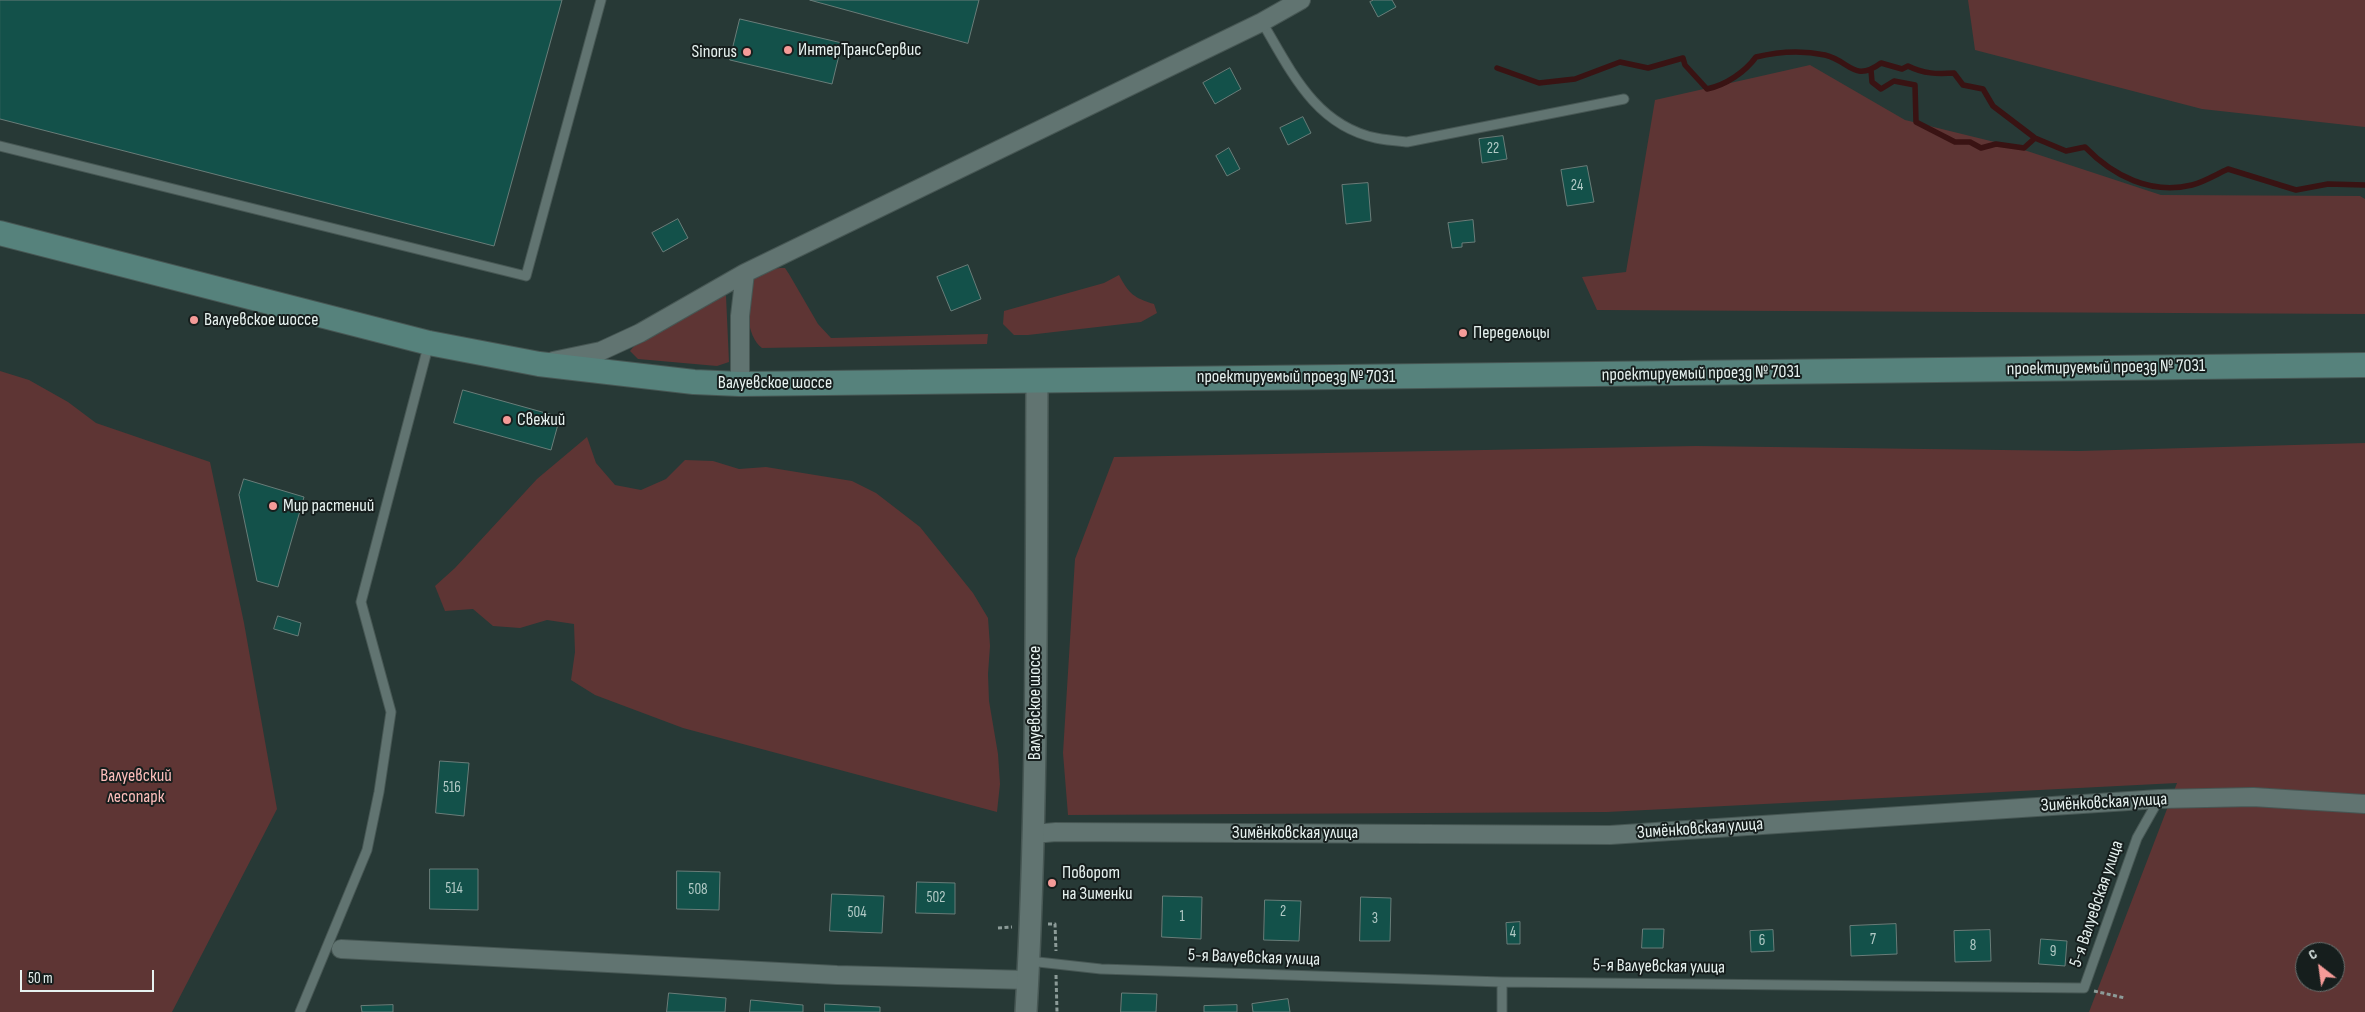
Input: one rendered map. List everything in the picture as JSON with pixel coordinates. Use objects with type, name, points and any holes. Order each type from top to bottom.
[{"type":"main road","name":"Валуевское шоссе","points":[[0,233],[429,343],[539,364],[694,382],[740,384],[1037,380]]},
{"type":"main road","name":"проектируемый проезд № 7031","points":[[1037,380],[2365,366]]},
{"type":"street","points":[[539,364],[600,351],[640,333],[745,273],[1262,22],[1301,0]]},
{"type":"street","points":[[740,384],[740,316],[745,273]]},
{"type":"street","name":"Валуевское шоссе","points":[[1026,1012],[1034,834],[1037,380]]},
{"type":"street","name":"Зимёнковская улица","points":[[1034,834],[1056,832],[1610,835],[2159,799],[2253,797],[2365,804]]},
{"type":"street","points":[[341,949],[837,975],[1029,971]]},
{"type":"lane","points":[[0,146],[526,276],[601,0]]},
{"type":"lane","points":[[1262,22],[1309,98],[1347,128],[1376,138],[1407,142],[1624,99]]},
{"type":"lane","points":[[300,1012],[367,850],[379,792],[391,712],[361,602],[429,343]]},
{"type":"lane","name":"5-я Валуевская улица","points":[[1029,971],[1101,969],[1502,982],[2084,988],[2137,838],[2159,799]]},
{"type":"lane","points":[[1502,982],[1502,1012]]},
{"type":"path","points":[[2084,988],[2125,998]]},
{"type":"green space","points":[[1968,0],[2365,0],[2365,127],[2202,109],[1975,50]]},
{"type":"green space","points":[[1810,65],[1905,120],[2015,147],[2161,195],[2360,196],[2365,199],[2365,314],[1597,310],[1582,277],[1626,272],[1655,100]]},
{"type":"green space","points":[[785,268],[818,324],[831,338],[988,334],[987,344],[762,348],[757,343],[750,326],[747,306],[749,288],[754,278],[760,273]]},
{"type":"green space","points":[[1119,275],[1133,294],[1142,300],[1154,304],[1157,313],[1141,322],[1028,335],[1014,335],[1003,324],[1004,311],[1104,283]]},
{"type":"green space","points":[[722,295],[726,296],[729,362],[717,366],[638,359],[630,351],[635,345]]},
{"type":"green space","name":"Валуевский лесопарк","points":[[0,371],[29,380],[68,402],[96,423],[210,462],[244,623],[277,809],[172,1012],[0,1012]]},
{"type":"green space","points":[[587,437],[596,463],[615,485],[641,490],[666,479],[685,460],[713,461],[739,469],[766,467],[852,481],[876,493],[920,527],[973,593],[988,618],[990,646],[989,701],[998,754],[1000,784],[997,812],[683,728],[595,695],[571,680],[575,652],[574,624],[547,620],[520,628],[493,626],[473,609],[445,611],[435,586],[455,568],[537,479]]},
{"type":"green space","points":[[2365,443],[2365,1012],[2089,1012],[2177,783],[1607,812],[1068,815],[1063,753],[1075,559],[1114,457],[1696,446],[2079,451]]},
{"type":"building","points":[[0,0],[562,0],[494,246],[0,119]]},
{"type":"building","points":[[810,0],[979,0],[968,43]]},
{"type":"building","points":[[1374,0],[1392,0],[1396,7],[1378,17],[1370,2]]},
{"type":"building","points":[[740,19],[842,43],[832,84],[730,60]]},
{"type":"building","points":[[1230,68],[1241,89],[1215,104],[1203,83]]},
{"type":"building","points":[[1303,117],[1311,133],[1288,145],[1280,128]]},
{"type":"building","points":[[1503,136],[1507,159],[1482,163],[1479,139]]},
{"type":"building","points":[[1229,148],[1240,169],[1227,176],[1216,156]]},
{"type":"building","points":[[1587,166],[1594,202],[1567,206],[1561,170]]},
{"type":"building","points":[[1368,183],[1371,221],[1346,224],[1342,185]]},
{"type":"building","points":[[678,219],[688,238],[663,252],[652,233]]},
{"type":"building","points":[[1473,220],[1475,242],[1462,243],[1462,247],[1452,248],[1448,223]]},
{"type":"building","points":[[968,265],[981,299],[951,311],[937,277]]},
{"type":"building","name":"Свежий","points":[[463,390],[560,417],[551,450],[454,423]]},
{"type":"building","points":[[244,479],[304,497],[278,587],[257,581],[239,495]]},
{"type":"building","points":[[278,616],[301,623],[298,636],[274,629]]},
{"type":"building","points":[[440,761],[469,763],[464,816],[436,813]]},
{"type":"building","points":[[430,869],[478,869],[478,910],[430,909]]},
{"type":"building","points":[[677,871],[720,872],[719,910],[677,909]]},
{"type":"building","points":[[917,882],[955,883],[955,914],[916,913]]},
{"type":"building","points":[[832,894],[884,896],[882,933],[830,931]]},
{"type":"building","points":[[1163,896],[1202,897],[1201,939],[1162,937]]},
{"type":"building","points":[[1361,897],[1391,898],[1390,941],[1360,941]]},
{"type":"building","points":[[1265,900],[1301,901],[1299,941],[1264,940]]},
{"type":"building","points":[[1520,922],[1520,944],[1507,944],[1506,923]]},
{"type":"building","points":[[1896,924],[1897,954],[1851,956],[1850,926]]},
{"type":"building","points":[[1643,929],[1664,929],[1663,948],[1642,948]]},
{"type":"building","points":[[1773,930],[1774,951],[1751,952],[1750,931]]},
{"type":"building","points":[[1990,930],[1991,961],[1955,962],[1954,931]]},
{"type":"building","points":[[2041,939],[2067,941],[2065,966],[2039,964]]},
{"type":"building","points":[[669,993],[726,998],[725,1012],[667,1012]]},
{"type":"building","points":[[1122,993],[1157,994],[1156,1012],[1121,1012]]},
{"type":"building","points":[[1288,999],[1290,1012],[1253,1012],[1252,1004]]},
{"type":"building","points":[[751,1000],[803,1005],[803,1012],[750,1012]]},
{"type":"building","points":[[825,1004],[880,1007],[880,1012],[825,1012]]},
{"type":"building","points":[[393,1005],[393,1012],[362,1012],[361,1006]]},
{"type":"building","points":[[1237,1005],[1237,1012],[1204,1012],[1204,1006]]},
{"type":"waterway","points":[[1497,68],[1539,83],[1575,79],[1620,62],[1648,68],[1683,58],[1685,65],[1707,89],[1734,77],[1756,57],[1774,53],[1816,53],[1833,58],[1858,71],[1872,69],[1881,63],[1902,69],[1908,66],[1931,73],[1954,73],[1963,85],[1983,89],[1993,106],[2035,138],[2066,151],[2085,147],[2108,167],[2134,181],[2148,185],[2162,187],[2192,185],[2228,169],[2296,190],[2328,184],[2365,185]]},
{"type":"waterway","points":[[1871,70],[1872,82],[1881,89],[1894,81],[1915,85],[1916,122],[1955,142],[1970,142],[1981,148],[1996,144],[2024,148],[2035,138]]},
{"type":"place","name":"ИнтерТрансСервис","points":[[788,50]]},
{"type":"place","name":"Sinorus","points":[[747,52]]},
{"type":"place","name":"Валуевское шоссе","points":[[194,320]]},
{"type":"place","name":"Передельцы","points":[[1463,333]]},
{"type":"place","name":"Свежий","points":[[507,420]]},
{"type":"place","name":"Мир растений","points":[[273,506]]},
{"type":"place","name":"Поворот на Зименки","points":[[1052,883]]}]
